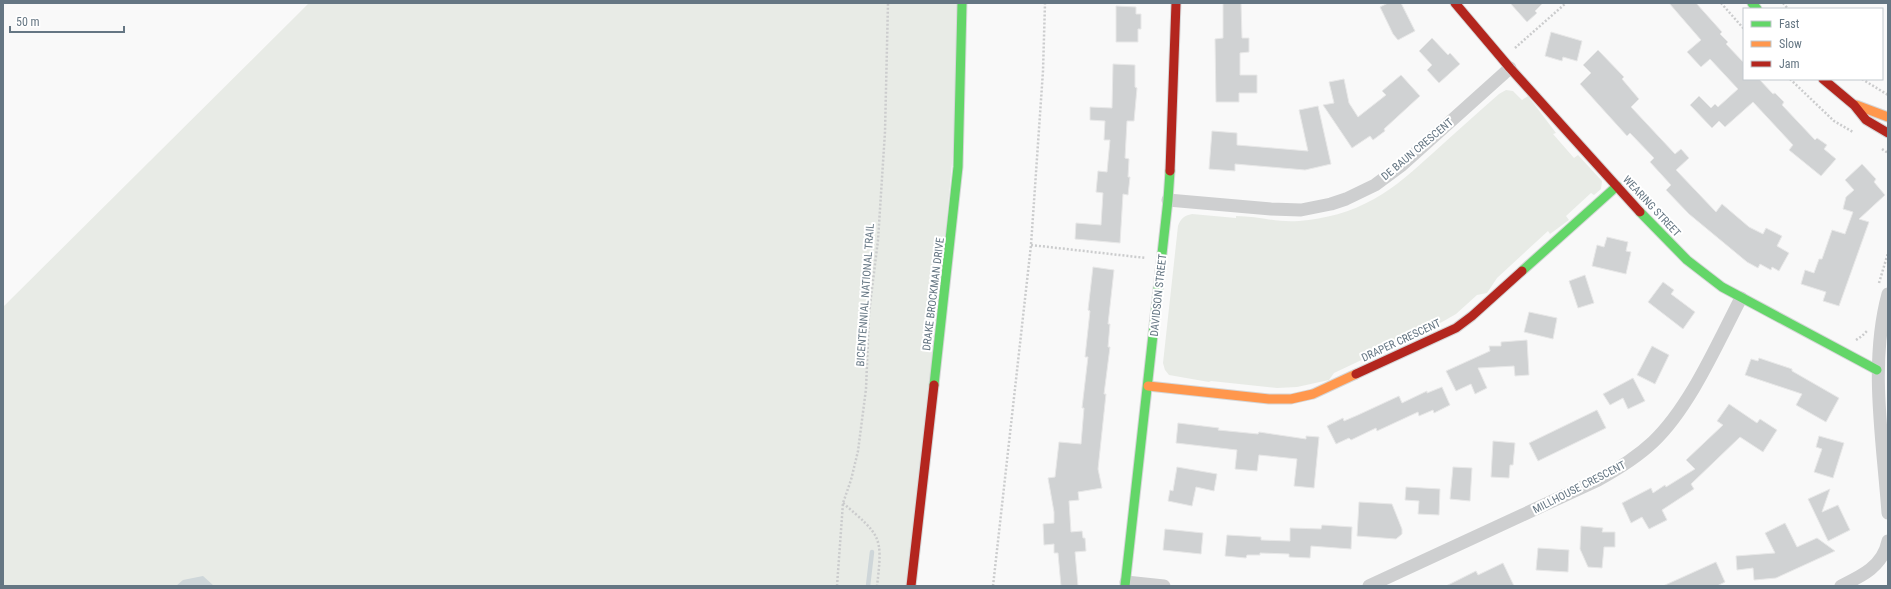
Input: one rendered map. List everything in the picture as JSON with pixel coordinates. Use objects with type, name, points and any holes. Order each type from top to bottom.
[{"type":"street","name":"DRAKE BROCKMAN DRIVE","points":[[911,586],[952,241],[958,167],[962,56],[962,3]]},
{"type":"street","name":"DAVIDSON STREET","points":[[1126,584],[1168,200],[1174,119],[1176,3]]},
{"type":"street","name":"WEARING STREET","points":[[1455,3],[1506,64],[1656,230],[1687,260],[1722,287],[1741,298],[1878,370]]},
{"type":"street","name":"DE BAUN CRESCENT","points":[[1168,200],[1271,209],[1301,210],[1331,204],[1346,199],[1375,185],[1402,165],[1506,64]]},
{"type":"street","points":[[1824,80],[1854,105],[1866,120],[1888,133]]},
{"type":"street","points":[[1854,105],[1888,117]]},
{"type":"street","name":"DRAPER CRESCENT","points":[[1148,386],[1269,399],[1291,399],[1313,394],[1456,328],[1472,316],[1617,186]]},
{"type":"street","points":[[1888,294],[1883,313],[1878,370],[1888,512]]},
{"type":"street","name":"MILLHOUSE CRESCENT","points":[[1369,586],[1598,480],[1627,464],[1661,434],[1686,403],[1741,298]]},
{"type":"street","points":[[1841,586],[1865,574],[1881,560],[1888,541]]},
{"type":"street","points":[[1126,584],[1164,586]]},
{"type":"path","name":"BICENTENNIAL NATIONAL TRAIL","points":[[837,586],[843,503],[851,480],[858,451],[866,389],[869,313],[878,240],[885,132],[888,3]]},
{"type":"path","points":[[993,586],[1032,245],[1043,71],[1045,3]]},
{"type":"path","points":[[1506,64],[1566,3]]},
{"type":"path","points":[[1721,3],[1743,28]]},
{"type":"path","points":[[1791,80],[1834,121],[1859,136]]},
{"type":"path","points":[[1864,80],[1888,95]]},
{"type":"path","points":[[1877,146],[1888,153]]},
{"type":"path","points":[[1032,245],[1162,260]]},
{"type":"path","points":[[843,503],[869,526],[876,536],[881,554],[877,586]]},
{"type":"shaded area","points":[[309,3],[962,3],[962,55],[913,586],[3,586],[3,307]]},
{"type":"shaded area","points":[[1506,90],[1513,91],[1522,100],[1528,96],[1556,133],[1553,134],[1574,158],[1578,155],[1602,181],[1601,189],[1594,195],[1591,193],[1566,216],[1569,220],[1550,234],[1548,231],[1497,278],[1487,293],[1477,295],[1456,314],[1442,322],[1334,373],[1329,380],[1297,387],[1277,388],[1209,382],[1169,375],[1165,370],[1163,363],[1178,226],[1183,218],[1192,214],[1236,218],[1236,216],[1244,216],[1283,221],[1299,221],[1328,217],[1356,208],[1374,199],[1398,183],[1499,94]]},
{"type":"shaded area","points":[[203,576],[214,586],[176,586],[183,580]]},
{"type":"building","points":[[1223,3],[1241,3],[1242,38],[1249,38],[1249,52],[1240,53],[1240,75],[1257,75],[1257,93],[1239,93],[1239,102],[1216,102],[1215,39],[1223,38]]},
{"type":"building","points":[[1388,3],[1401,3],[1415,31],[1398,40],[1393,34],[1380,7]]},
{"type":"building","points":[[1510,3],[1543,3],[1535,11],[1537,13],[1527,22]]},
{"type":"building","points":[[1669,3],[1696,3],[1722,32],[1720,34],[1728,42],[1726,44],[1743,62],[1743,80],[1760,80],[1773,94],[1775,93],[1784,102],[1782,105],[1815,140],[1817,138],[1827,145],[1824,149],[1836,159],[1821,176],[1789,150],[1793,145],[1753,102],[1725,127],[1719,121],[1712,128],[1690,105],[1699,96],[1711,108],[1715,104],[1718,107],[1738,89],[1710,59],[1701,67],[1687,52],[1701,40]]},
{"type":"building","points":[[1116,6],[1136,7],[1136,14],[1141,14],[1141,29],[1138,29],[1138,42],[1116,42]]},
{"type":"building","points":[[1551,32],[1582,41],[1577,61],[1563,57],[1562,61],[1545,56]]},
{"type":"building","points":[[1432,38],[1448,55],[1450,53],[1460,64],[1439,83],[1427,70],[1432,65],[1419,51]]},
{"type":"building","points":[[1598,50],[1624,77],[1622,79],[1639,99],[1631,107],[1675,154],[1681,149],[1689,158],[1676,170],[1716,212],[1722,204],[1749,227],[1763,234],[1766,228],[1782,236],[1777,246],[1789,253],[1779,271],[1772,267],[1771,270],[1760,264],[1758,268],[1747,262],[1689,214],[1666,190],[1671,185],[1650,162],[1654,158],[1630,133],[1627,136],[1580,84],[1591,73],[1583,65]]},
{"type":"building","points":[[1113,64],[1135,65],[1135,87],[1137,88],[1134,121],[1127,121],[1125,158],[1129,159],[1128,177],[1130,177],[1128,195],[1123,194],[1120,243],[1075,239],[1076,223],[1101,225],[1103,193],[1096,192],[1098,171],[1107,172],[1110,140],[1104,140],[1105,121],[1090,120],[1090,107],[1112,108]]},
{"type":"building","points":[[1401,75],[1420,96],[1384,129],[1385,131],[1373,140],[1370,136],[1352,148],[1323,105],[1334,103],[1329,82],[1344,79],[1349,103],[1358,117],[1386,95],[1382,91]]},
{"type":"building","points":[[1318,106],[1331,164],[1305,170],[1235,164],[1235,171],[1209,169],[1212,131],[1237,133],[1237,145],[1308,151],[1299,110]]},
{"type":"building","points":[[1862,164],[1876,179],[1874,182],[1885,195],[1859,219],[1869,222],[1839,306],[1823,301],[1826,292],[1801,284],[1805,270],[1814,273],[1819,259],[1822,259],[1832,230],[1845,234],[1853,212],[1843,209],[1846,197],[1854,190],[1845,180]]},
{"type":"building","points":[[1607,237],[1628,242],[1626,251],[1631,252],[1626,274],[1592,266],[1597,245],[1604,247]]},
{"type":"building","points":[[1093,267],[1114,270],[1108,324],[1110,324],[1108,347],[1110,347],[1104,394],[1106,394],[1098,469],[1102,488],[1078,492],[1079,500],[1069,501],[1071,532],[1082,531],[1083,538],[1085,538],[1086,551],[1075,552],[1078,586],[1061,586],[1058,553],[1054,553],[1054,544],[1044,545],[1043,524],[1054,523],[1054,512],[1048,478],[1055,477],[1059,442],[1081,444],[1084,408],[1082,408],[1088,357],[1085,357],[1090,311],[1088,310]]},
{"type":"building","points":[[1585,275],[1594,303],[1578,308],[1569,281]]},
{"type":"building","points":[[1663,282],[1674,290],[1671,294],[1695,312],[1683,329],[1648,302]]},
{"type":"building","points":[[1529,312],[1557,318],[1553,339],[1524,332]]},
{"type":"building","points":[[1527,340],[1529,375],[1515,376],[1514,366],[1478,368],[1487,388],[1475,394],[1471,384],[1456,391],[1446,371],[1490,351],[1489,346],[1501,346],[1501,342]]},
{"type":"building","points":[[1652,346],[1669,355],[1655,384],[1637,375]]},
{"type":"building","points":[[1759,358],[1792,369],[1792,371],[1839,398],[1826,422],[1796,405],[1802,394],[1745,375],[1751,359],[1758,361]]},
{"type":"building","points":[[1633,378],[1645,401],[1628,409],[1623,398],[1610,405],[1603,394]]},
{"type":"building","points":[[1442,387],[1450,405],[1434,413],[1433,410],[1419,416],[1418,412],[1377,431],[1376,428],[1351,440],[1349,438],[1336,444],[1327,426],[1343,418],[1344,421],[1399,396],[1402,403],[1427,391],[1427,393]]},
{"type":"building","points":[[1729,404],[1757,423],[1760,419],[1777,430],[1763,452],[1740,437],[1691,484],[1694,489],[1662,510],[1667,520],[1649,529],[1642,517],[1631,523],[1622,503],[1651,488],[1653,493],[1665,485],[1666,487],[1695,469],[1686,460],[1723,425],[1717,421]]},
{"type":"building","points":[[1597,410],[1606,428],[1538,461],[1529,443]]},
{"type":"building","points":[[1178,423],[1219,428],[1218,430],[1258,434],[1259,432],[1306,439],[1306,436],[1319,437],[1314,488],[1294,486],[1297,459],[1259,455],[1257,471],[1235,469],[1237,450],[1176,443]]},
{"type":"building","points":[[1819,436],[1844,443],[1833,478],[1814,472],[1822,449],[1816,447]]},
{"type":"building","points":[[1493,441],[1515,443],[1513,465],[1510,465],[1509,478],[1491,477]]},
{"type":"building","points":[[1177,467],[1217,474],[1214,491],[1196,487],[1192,506],[1168,501],[1170,490],[1173,491]]},
{"type":"building","points":[[1453,467],[1472,468],[1470,501],[1450,499]]},
{"type":"building","points":[[1406,487],[1440,489],[1439,515],[1418,514],[1419,501],[1405,500]]},
{"type":"building","points":[[1830,489],[1822,512],[1838,505],[1850,530],[1828,541],[1808,499]]},
{"type":"building","points":[[1359,502],[1392,504],[1402,529],[1402,534],[1396,539],[1357,536]]},
{"type":"building","points":[[1785,523],[1797,547],[1817,538],[1835,551],[1776,578],[1754,580],[1753,568],[1737,570],[1736,556],[1775,553],[1765,533]]},
{"type":"building","points":[[1322,525],[1352,527],[1351,549],[1311,546],[1310,558],[1289,557],[1289,554],[1260,553],[1260,555],[1247,555],[1246,558],[1225,556],[1227,535],[1261,537],[1261,540],[1290,541],[1290,528],[1321,529]]},
{"type":"building","points":[[1581,526],[1603,528],[1602,532],[1615,532],[1615,547],[1604,547],[1602,568],[1588,567],[1580,549]]},
{"type":"building","points":[[1165,529],[1203,533],[1201,554],[1163,550]]},
{"type":"building","points":[[1538,548],[1569,550],[1568,572],[1536,570]]},
{"type":"building","points":[[1716,562],[1725,582],[1717,586],[1663,586]]},
{"type":"building","points":[[1503,563],[1514,586],[1446,586],[1476,571],[1478,575]]},
{"type":"waterway","points":[[868,586],[872,552]]},
{"type":"traffic: fast","points":[[934,385],[958,167],[962,3]]},
{"type":"traffic: fast","points":[[1752,3],[1756,8]]},
{"type":"traffic: fast","points":[[1125,586],[1170,171]]},
{"type":"traffic: fast","points":[[1522,271],[1617,186]]},
{"type":"traffic: fast","points":[[1640,212],[1687,260],[1722,287],[1877,370]]},
{"type":"traffic: slow","points":[[1856,105],[1888,117]]},
{"type":"traffic: slow","points":[[1148,386],[1269,399],[1291,399],[1313,394],[1356,374]]},
{"type":"traffic: jam","points":[[1170,171],[1176,3]]},
{"type":"traffic: jam","points":[[1455,3],[1510,68],[1640,212]]},
{"type":"traffic: jam","points":[[1824,80],[1854,105],[1866,120],[1888,133]]},
{"type":"traffic: jam","points":[[1356,374],[1456,328],[1472,316],[1522,271]]},
{"type":"traffic: jam","points":[[911,586],[934,385]]}]
